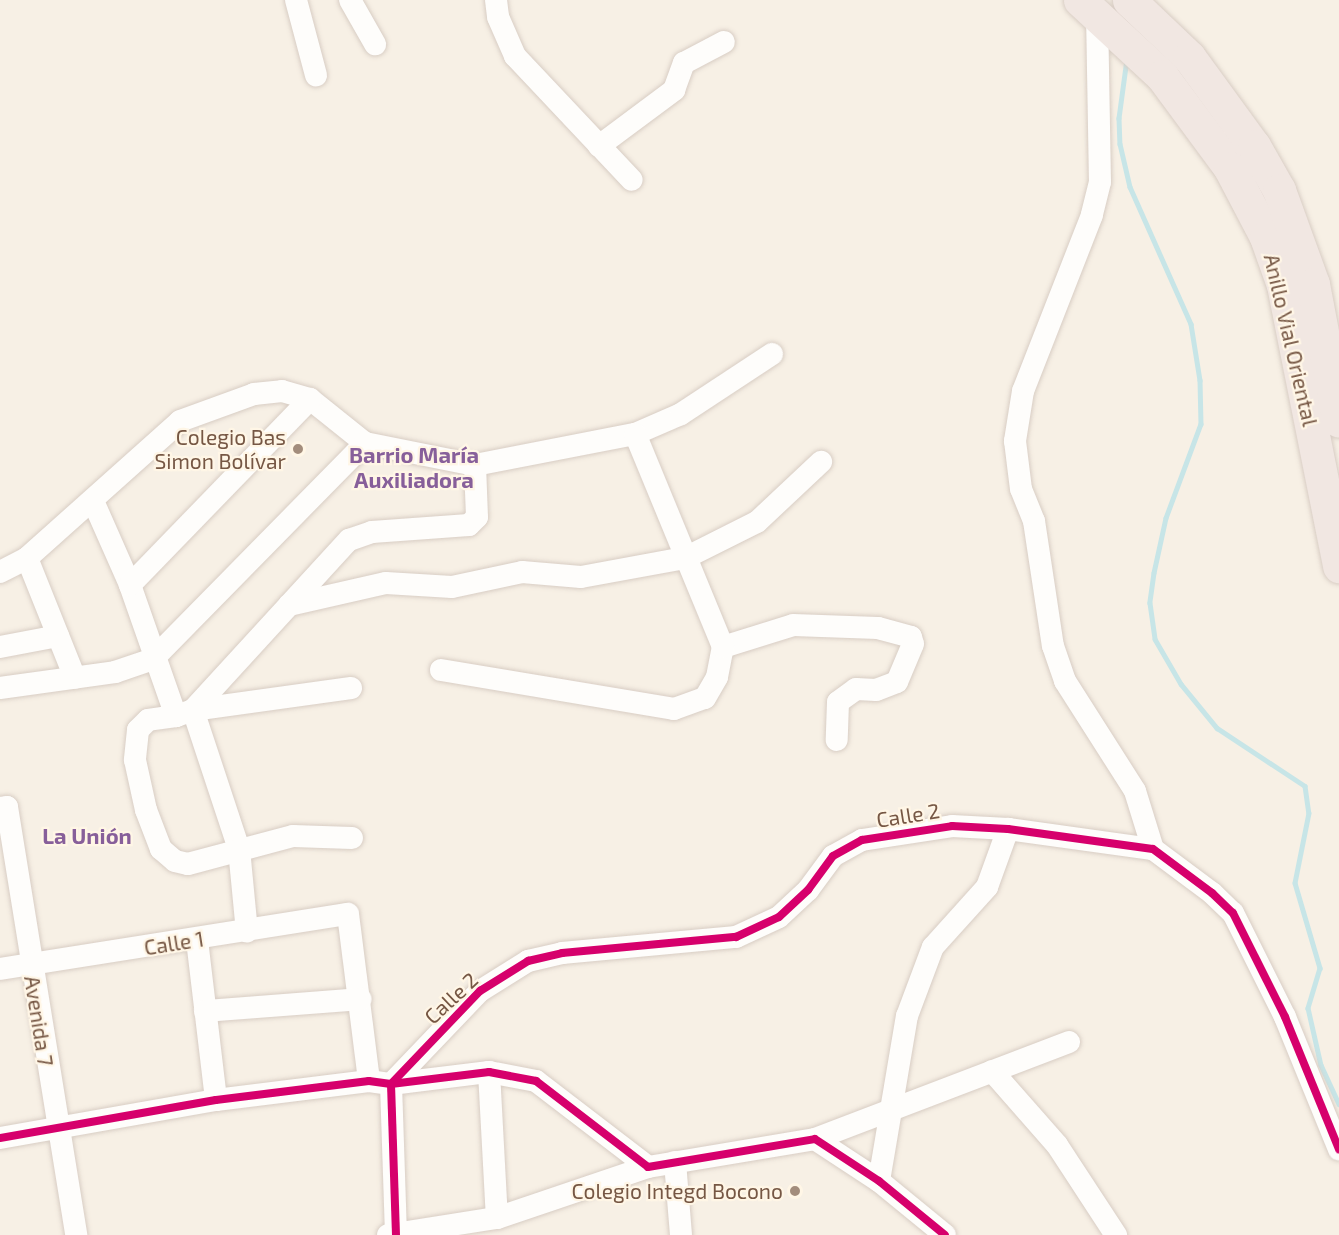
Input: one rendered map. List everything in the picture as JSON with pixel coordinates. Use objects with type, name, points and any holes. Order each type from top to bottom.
[{"type":"highway","name":"Anillo Vial Oriental","points":[[1128,0],[1189,57],[1313,284],[1339,421]]},
{"type":"highway","name":"Anillo Vial Oriental","points":[[1089,6],[1244,160]]},
{"type":"highway","name":"Anillo Vial Oriental","points":[[1264,197],[1339,566]]},
{"type":"street","points":[[296,0],[316,75]]},
{"type":"street","points":[[350,0],[375,44]]},
{"type":"street","points":[[496,0],[498,17],[515,56],[632,180]]},
{"type":"street","points":[[1089,6],[1100,182],[1092,215],[1023,391],[1015,441],[1021,489],[1034,520],[1053,646],[1065,681],[1135,791],[1153,849],[1233,913],[1285,1017],[1339,1149]]},
{"type":"street","points":[[599,146],[674,90],[684,63],[724,42]]},
{"type":"street","points":[[0,572],[27,558],[180,421],[254,394],[282,391],[310,399],[365,443],[475,465],[635,434],[681,414],[772,354]]},
{"type":"street","points":[[130,585],[310,399]]},
{"type":"street","points":[[441,670],[674,709],[705,698],[717,677],[723,647],[635,434]]},
{"type":"street","points":[[0,688],[116,672],[153,659],[365,443]]},
{"type":"street","points":[[289,605],[386,584],[452,587],[522,572],[581,576],[685,558],[757,522],[821,462]]},
{"type":"street","points":[[184,713],[349,540],[372,531],[469,525],[477,517],[475,465]]},
{"type":"street","points":[[93,501],[130,585],[153,659],[184,713],[239,849],[247,932]]},
{"type":"street","points":[[27,558],[75,678]]},
{"type":"street","points":[[723,647],[793,625],[878,628],[911,637],[913,644],[897,682],[876,690],[856,689],[838,702],[837,740]]},
{"type":"street","points":[[0,647],[58,636]]},
{"type":"street","points":[[351,688],[148,720],[138,730],[135,760],[146,810],[161,849],[175,861],[188,864],[293,836],[352,838]]},
{"type":"street","name":"Avenida 7","points":[[3,807],[76,1235]]},
{"type":"street","name":"Calle 2","points":[[392,1084],[480,991],[528,961],[562,953],[736,938],[779,917],[808,890],[833,856],[862,840],[951,826],[1008,829],[1153,849]]},
{"type":"street","points":[[879,1181],[907,1016],[933,947],[987,887],[1008,829]]},
{"type":"street","name":"Calle 1","points":[[0,969],[198,940],[348,914],[361,999]]},
{"type":"street","points":[[198,940],[216,1100]]},
{"type":"street","points":[[205,1011],[361,999],[369,1081]]},
{"type":"street","points":[[392,1084],[394,1235],[497,1218],[648,1167],[815,1139],[889,1114],[1069,1042]]},
{"type":"street","points":[[992,1071],[1056,1145],[1116,1235]]},
{"type":"street","points":[[489,1072],[497,1218]]},
{"type":"street","points":[[0,1138],[216,1100],[369,1081],[392,1084],[489,1072],[536,1081],[648,1167]]},
{"type":"street","points":[[815,1139],[879,1181],[945,1235]]},
{"type":"street","points":[[675,1162],[681,1235]]},
{"type":"waterway","points":[[1127,59],[1119,118],[1120,144],[1130,187],[1191,324],[1200,380],[1201,424],[1166,518],[1154,573],[1150,603],[1155,639],[1181,684],[1217,728],[1305,786],[1309,813],[1295,883],[1320,968],[1308,1008],[1321,1065],[1339,1104]]},
{"type":"cycle path","points":[[396,1235],[391,1084],[480,991],[528,961],[562,953],[736,937],[779,917],[808,890],[833,856],[862,840],[952,826],[1008,829],[1153,849],[1212,893],[1233,913],[1285,1017],[1339,1149]]},
{"type":"cycle path","points":[[0,1138],[216,1100],[369,1081],[391,1084],[489,1072],[536,1081],[648,1167],[815,1139],[879,1181],[945,1235]]},
{"type":"place","name":"Colegio Bas Simon Bolívar","points":[[298,449]]},
{"type":"place","name":"Colegio Integd Bocono","points":[[795,1191]]},
{"type":"district","name":"Barrio María Auxiliadora","points":[[414,467]]},
{"type":"district","name":"La Unión","points":[[87,836]]}]
